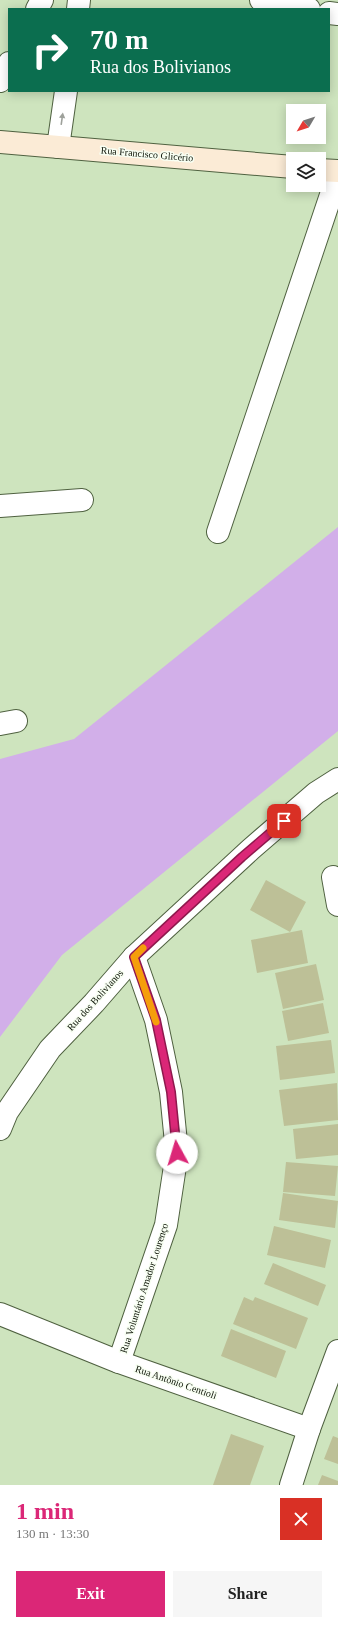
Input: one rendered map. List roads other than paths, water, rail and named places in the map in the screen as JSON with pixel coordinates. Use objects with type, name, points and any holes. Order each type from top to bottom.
[{"type":"street","points":[[261,0],[304,8]]},
{"type":"street","points":[[0,80],[8,65]]},
{"type":"street","points":[[58,147],[66,92]]},
{"type":"street","name":"Rua Francisco Glicério","points":[[0,142],[286,166]]},
{"type":"street","points":[[218,532],[338,173],[326,171]]},
{"type":"street","points":[[0,506],[82,500]]},
{"type":"street","name":"Rua dos Bolivianos","points":[[0,1129],[7,1112],[50,1049],[94,1003],[134,957],[251,849],[316,793],[338,779]]},
{"type":"street","points":[[333,877],[338,905]]},
{"type":"street","name":"Rua Voluntário Amador Lourenço","points":[[119,1362],[166,1224],[177,1153],[171,1092],[156,1020],[134,957]]},
{"type":"street","name":"Rua Antônio Centioli","points":[[0,1314],[119,1362],[309,1429]]},
{"type":"street","points":[[291,1485],[309,1429],[338,1351]]}]
